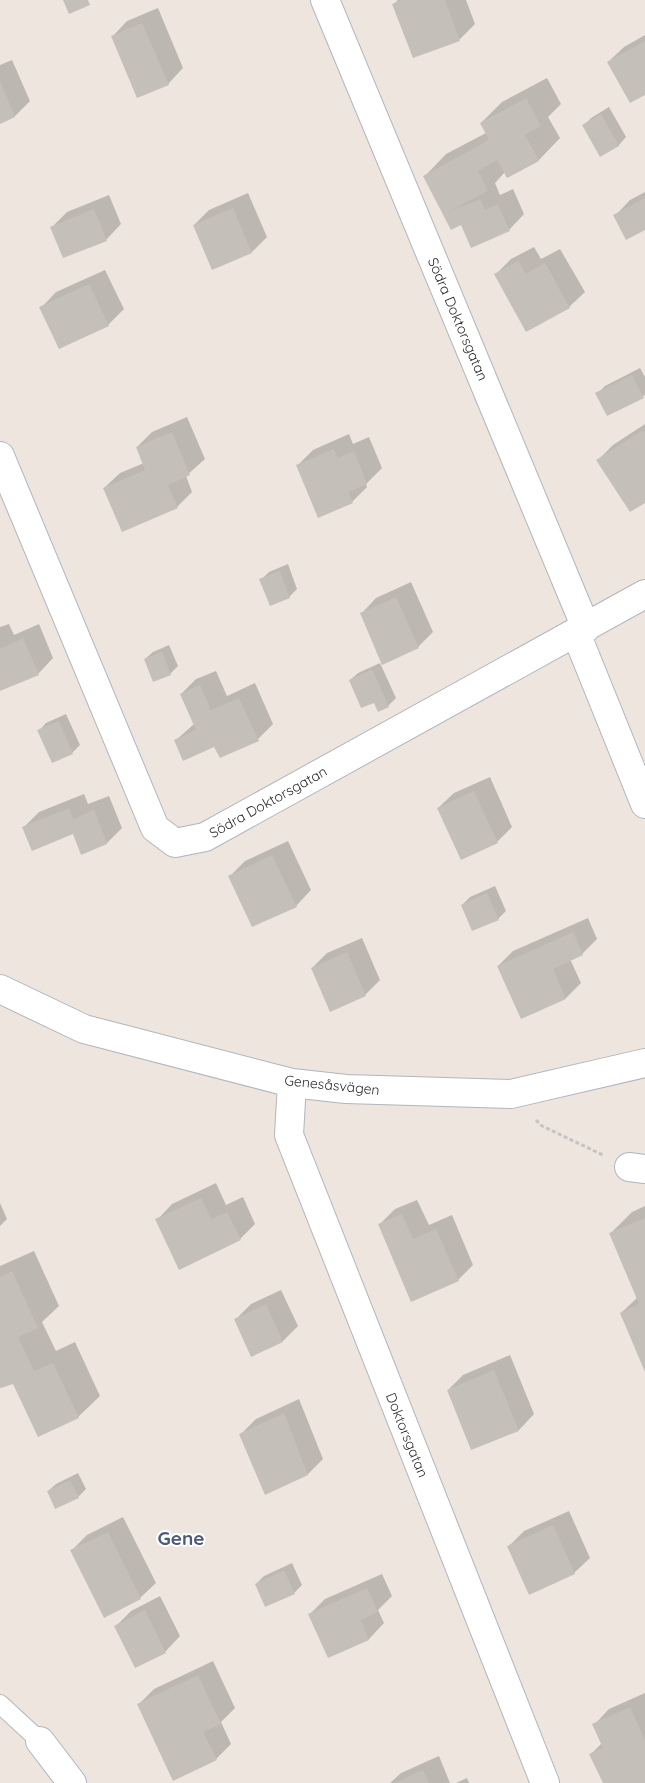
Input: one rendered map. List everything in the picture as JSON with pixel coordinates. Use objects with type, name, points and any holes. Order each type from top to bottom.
[{"type":"street","name":"Södra Doktorsgatan","points":[[325,0],[581,631],[645,804]]},
{"type":"street","name":"Södra Doktorsgatan","points":[[0,456],[147,812],[155,828],[175,843],[205,837],[581,631]]},
{"type":"street","points":[[581,631],[645,594]]},
{"type":"street","name":"Genesåsvägen","points":[[0,989],[84,1029],[292,1083],[346,1089],[511,1094],[645,1063]]},
{"type":"street","name":"Doktorsgatan","points":[[292,1083],[289,1135],[545,1783]]},
{"type":"street","points":[[40,1741],[72,1783]]},
{"type":"lane","points":[[0,1704],[40,1741]]},
{"type":"path","points":[[511,1094],[542,1126],[637,1168]]},
{"type":"building","points":[[63,0],[88,0],[90,5],[69,14]]},
{"type":"building","points":[[402,0],[445,0],[460,41],[413,58],[392,4]]},
{"type":"building","points":[[142,23],[169,85],[137,98],[111,36]]},
{"type":"building","points":[[645,41],[645,95],[630,103],[607,62]]},
{"type":"building","points":[[0,81],[15,117],[0,124]]},
{"type":"building","points":[[526,98],[541,126],[525,135],[539,161],[507,178],[497,160],[478,171],[488,191],[448,212],[480,199],[485,210],[498,204],[510,231],[471,248],[461,225],[451,230],[423,176],[489,140],[480,123]]},
{"type":"building","points":[[601,114],[619,146],[600,157],[582,125]]},
{"type":"building","points":[[645,198],[645,230],[626,240],[613,215]]},
{"type":"building","points":[[233,208],[252,253],[212,270],[193,225]]},
{"type":"building","points":[[94,209],[107,241],[63,258],[50,227]]},
{"type":"building","points":[[518,261],[526,274],[545,263],[570,308],[526,332],[494,274]]},
{"type":"building","points":[[89,284],[109,326],[59,349],[39,307]]},
{"type":"building","points":[[632,375],[644,398],[607,416],[595,393]]},
{"type":"building","points":[[643,430],[645,433],[645,503],[630,512],[596,460]]},
{"type":"building","points":[[172,432],[190,475],[168,485],[178,508],[122,532],[103,488],[145,470],[136,447]]},
{"type":"building","points":[[334,449],[338,458],[354,451],[367,484],[348,492],[353,503],[318,518],[296,465]]},
{"type":"building","points":[[280,571],[290,598],[270,606],[259,579]]},
{"type":"building","points":[[396,597],[419,648],[382,665],[360,613]]},
{"type":"building","points":[[23,638],[39,675],[0,691],[0,649]]},
{"type":"building","points":[[162,652],[171,675],[153,682],[144,659]]},
{"type":"building","points":[[372,669],[389,707],[378,712],[374,703],[361,708],[349,680]]},
{"type":"building","points":[[200,685],[211,710],[239,698],[259,741],[220,758],[214,747],[183,761],[174,740],[196,730],[180,694]]},
{"type":"building","points":[[59,721],[73,754],[52,763],[37,730]]},
{"type":"building","points":[[474,791],[498,843],[461,860],[437,808]]},
{"type":"building","points":[[69,808],[73,819],[94,810],[107,844],[81,855],[73,834],[32,851],[22,827]]},
{"type":"building","points":[[272,855],[297,907],[252,927],[228,876]]},
{"type":"building","points":[[487,893],[499,920],[472,931],[461,905]]},
{"type":"building","points":[[573,932],[583,955],[553,969],[566,999],[521,1019],[497,966]]},
{"type":"building","points":[[347,952],[366,996],[330,1012],[311,968]]},
{"type":"building","points":[[201,1198],[211,1219],[227,1212],[241,1240],[179,1270],[155,1219]]},
{"type":"building","points":[[402,1214],[413,1239],[436,1229],[459,1281],[411,1302],[378,1224]]},
{"type":"building","points":[[645,1218],[645,1372],[620,1313],[639,1304],[609,1233]]},
{"type":"building","points":[[12,1271],[38,1328],[18,1337],[34,1371],[53,1363],[79,1418],[38,1437],[13,1384],[0,1388],[0,1277]]},
{"type":"building","points":[[266,1304],[283,1342],[251,1357],[234,1319]]},
{"type":"building","points":[[494,1370],[519,1431],[471,1450],[447,1390]]},
{"type":"building","points":[[284,1413],[308,1475],[265,1495],[239,1434]]},
{"type":"building","points":[[70,1480],[79,1498],[55,1509],[47,1491]]},
{"type":"building","points":[[553,1525],[575,1574],[529,1595],[507,1546]]},
{"type":"building","points":[[108,1532],[141,1599],[104,1618],[70,1550]]},
{"type":"building","points":[[284,1570],[295,1594],[265,1607],[255,1584]]},
{"type":"building","points":[[367,1588],[378,1612],[361,1620],[369,1640],[328,1658],[308,1614]]},
{"type":"building","points":[[145,1610],[166,1653],[135,1668],[114,1626]]},
{"type":"building","points":[[198,1675],[221,1724],[203,1732],[217,1760],[173,1781],[137,1704]]},
{"type":"building","points":[[630,1707],[645,1740],[645,1783],[603,1783],[589,1754],[603,1748],[592,1724]]},
{"type":"building","points":[[423,1770],[429,1783],[395,1783]]},
{"type":"district","name":"Gene","points":[[181,1538]]}]
